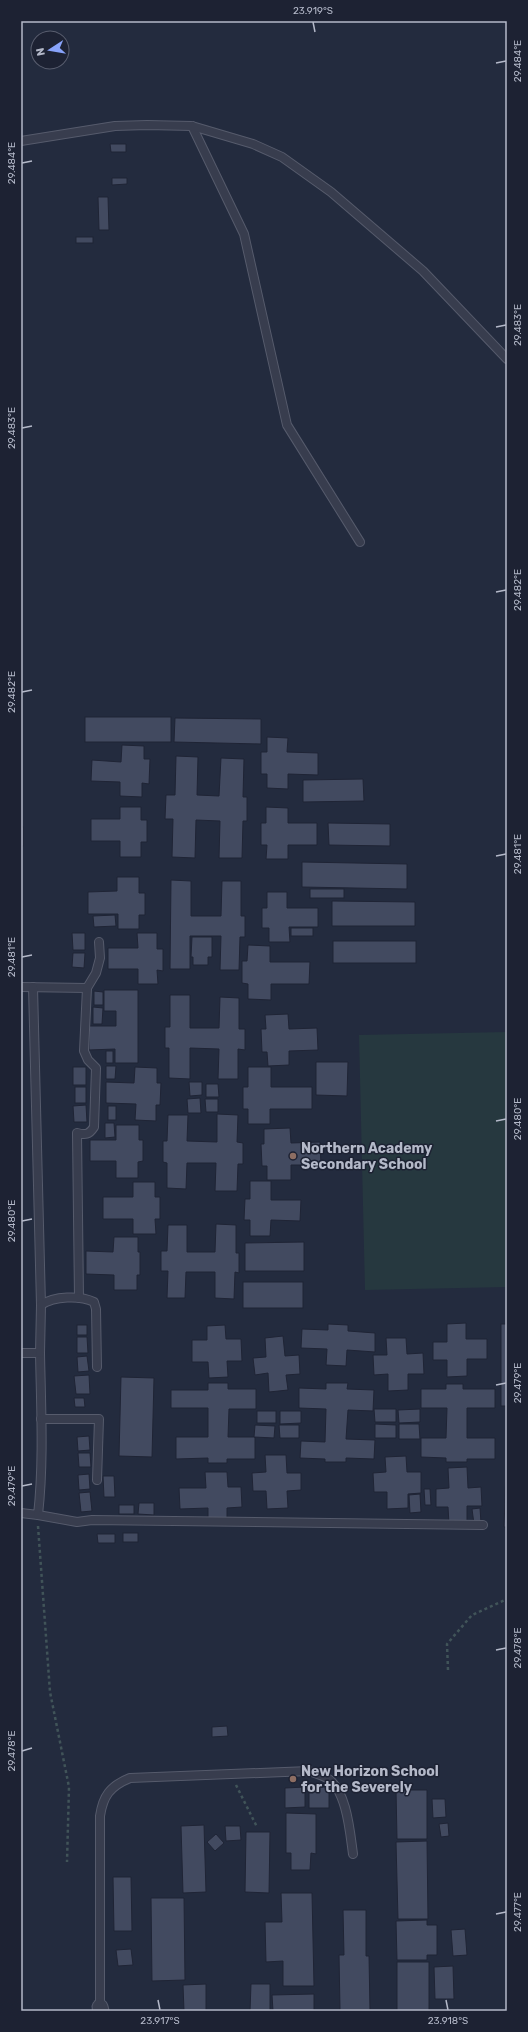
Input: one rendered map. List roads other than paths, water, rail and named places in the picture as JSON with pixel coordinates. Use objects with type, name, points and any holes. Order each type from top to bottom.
[{"type":"lane","points":[[21,141],[115,126],[192,126],[253,144],[282,157],[331,192],[423,271],[507,359]]},
{"type":"lane","points":[[192,126],[244,234],[287,425],[360,542]]},
{"type":"lane","points":[[79,1298],[77,1133],[84,1135],[91,1132],[94,1127],[96,1068],[88,1060],[84,1051],[87,988],[96,973],[100,958],[99,942]]},
{"type":"lane","points":[[21,987],[87,988]]},
{"type":"lane","points":[[33,988],[41,1305],[40,1493],[38,1516]]},
{"type":"lane","points":[[41,1305],[49,1300],[79,1298],[86,1298],[94,1302],[97,1332],[97,1367]]},
{"type":"lane","points":[[21,1353],[40,1353]]},
{"type":"lane","points":[[41,1419],[99,1419],[97,1480]]},
{"type":"lane","points":[[21,1513],[77,1522],[92,1520],[483,1525]]},
{"type":"lane","points":[[100,2010],[100,1816],[102,1803],[107,1792],[117,1783],[130,1778],[309,1771],[328,1778],[340,1794],[348,1816],[353,1854]]},
{"type":"place","name":"Northern Academy Secondary School","points":[[293,1156]]},
{"type":"place","name":"New Horizon School for the Severely","points":[[293,1779]]}]
